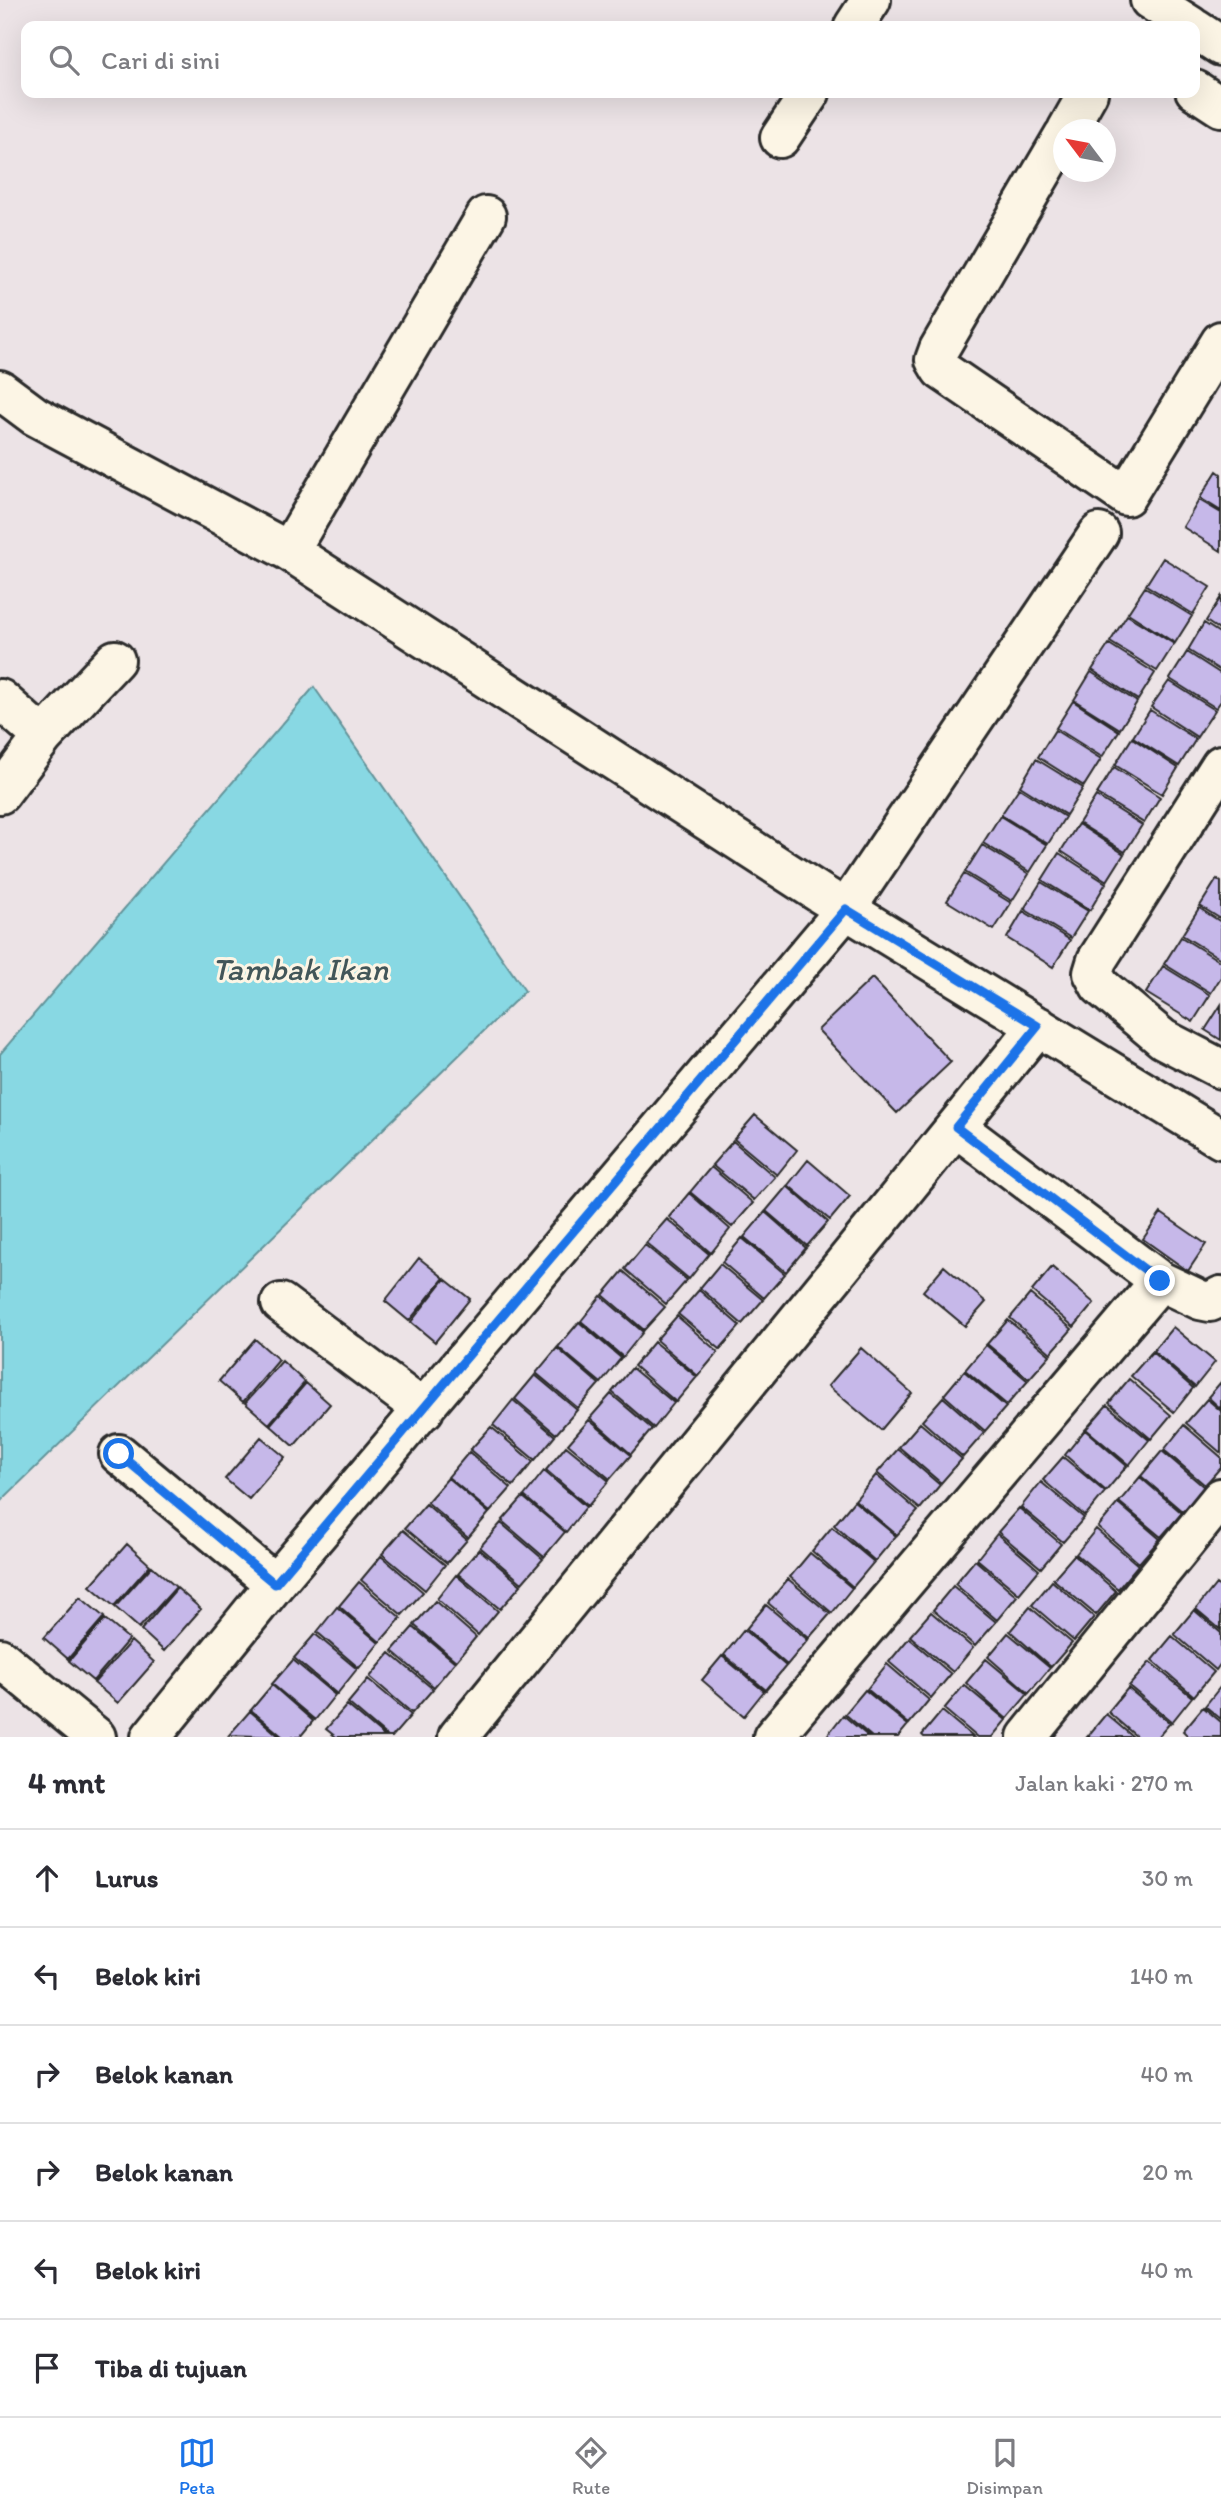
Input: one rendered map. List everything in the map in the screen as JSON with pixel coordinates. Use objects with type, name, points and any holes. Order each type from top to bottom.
[{"type":"street","points":[[856,21],[871,0]]},
{"type":"street","points":[[1150,0],[1183,21]]},
{"type":"street","points":[[1200,32],[1221,46]]},
{"type":"street","points":[[1200,93],[1221,107]]},
{"type":"street","points":[[780,138],[807,98]]},
{"type":"street","points":[[1073,119],[1085,98]]},
{"type":"street","points":[[1053,152],[939,349],[935,360],[941,370],[1126,496],[1221,341]]},
{"type":"street","points":[[289,551],[486,216]]},
{"type":"street","points":[[5,404],[35,416],[289,551],[846,909],[1221,1139]]},
{"type":"street","points":[[151,1737],[275,1584],[846,909],[1098,533]]},
{"type":"street","points":[[0,794],[43,737],[115,660]]},
{"type":"street","points":[[0,699],[43,737]]},
{"type":"street","points":[[1221,765],[1097,960],[1093,973],[1100,986],[1163,1039],[1221,1069]]},
{"type":"street","points":[[458,1737],[1038,1026]]},
{"type":"street","points":[[1133,1085],[1163,1039]]},
{"type":"street","points":[[956,1127],[1160,1281],[1200,1300],[1210,1302],[1221,1296]]},
{"type":"street","points":[[773,1737],[1160,1281]]},
{"type":"street","points":[[281,1303],[424,1410]]},
{"type":"street","points":[[119,1454],[275,1584]]},
{"type":"street","points":[[1027,1737],[1221,1498]]},
{"type":"street","points":[[0,1658],[96,1737]]},
{"type":"water","name":"Tambak Ikan","points":[[314,687],[525,991],[0,1502],[0,1054]]},
{"type":"building","points":[[1217,471],[1221,474],[1221,511],[1200,498]]},
{"type":"building","points":[[1199,500],[1221,513],[1221,551],[1183,527]]},
{"type":"building","points":[[1163,558],[1210,587],[1193,614],[1146,585]]},
{"type":"building","points":[[1145,587],[1192,616],[1175,643],[1128,613]]},
{"type":"building","points":[[1221,597],[1221,631],[1206,621]]},
{"type":"building","points":[[1127,615],[1174,644],[1157,671],[1110,642]]},
{"type":"building","points":[[1204,623],[1221,634],[1221,671],[1188,650]]},
{"type":"building","points":[[1109,644],[1155,673],[1138,700],[1092,670]]},
{"type":"building","points":[[1187,652],[1221,674],[1221,701],[1216,708],[1170,679]]},
{"type":"building","points":[[1091,672],[1137,702],[1120,729],[1074,700]]},
{"type":"building","points":[[1169,681],[1215,710],[1197,737],[1151,707]]},
{"type":"building","points":[[1073,701],[1119,731],[1102,757],[1056,728]]},
{"type":"building","points":[[1150,710],[1196,739],[1179,766],[1133,737]]},
{"type":"building","points":[[1055,730],[1101,759],[1084,786],[1038,757]]},
{"type":"building","points":[[1132,738],[1178,768],[1162,794],[1115,765]]},
{"type":"building","points":[[1036,759],[1083,788],[1066,815],[1020,786]]},
{"type":"building","points":[[1114,767],[1160,797],[1144,823],[1097,794]]},
{"type":"building","points":[[1019,788],[1065,817],[1048,844],[1001,815]]},
{"type":"building","points":[[1096,796],[1142,825],[1125,852],[1079,823]]},
{"type":"building","points":[[1000,816],[1047,845],[1030,872],[983,843]]},
{"type":"building","points":[[1078,824],[1124,854],[1107,881],[1061,851]]},
{"type":"building","points":[[982,845],[1029,874],[1012,901],[965,872]]},
{"type":"building","points":[[1059,853],[1106,883],[1090,910],[1042,880]]},
{"type":"building","points":[[964,874],[1011,903],[994,930],[947,901]]},
{"type":"building","points":[[1217,879],[1221,882],[1221,919],[1200,906]]},
{"type":"building","points":[[1041,882],[1088,911],[1071,938],[1024,909]]},
{"type":"building","points":[[1199,908],[1221,922],[1221,959],[1182,935]]},
{"type":"building","points":[[1023,911],[1070,940],[1053,967],[1007,938]]},
{"type":"building","points":[[1181,937],[1221,962],[1221,977],[1211,993],[1164,964]]},
{"type":"building","points":[[1163,966],[1210,995],[1193,1022],[1146,993]]},
{"type":"building","points":[[872,978],[951,1062],[897,1113],[818,1030]]},
{"type":"building","points":[[1221,1005],[1221,1040],[1205,1030]]},
{"type":"building","points":[[755,1115],[797,1150],[777,1175],[734,1139]]},
{"type":"building","points":[[733,1141],[775,1177],[754,1200],[712,1165]]},
{"type":"building","points":[[808,1160],[850,1196],[830,1220],[788,1185]]},
{"type":"building","points":[[711,1167],[753,1203],[732,1227],[690,1192]]},
{"type":"building","points":[[787,1186],[828,1222],[807,1246],[766,1211]]},
{"type":"building","points":[[689,1193],[730,1229],[711,1253],[669,1217]]},
{"type":"building","points":[[765,1212],[806,1248],[786,1272],[744,1237]]},
{"type":"building","points":[[1161,1213],[1206,1244],[1188,1271],[1143,1239]]},
{"type":"building","points":[[667,1219],[709,1254],[689,1279],[646,1243]]},
{"type":"building","points":[[742,1238],[785,1274],[764,1298],[722,1262]]},
{"type":"building","points":[[645,1245],[687,1280],[666,1304],[625,1269]]},
{"type":"building","points":[[419,1258],[444,1278],[409,1321],[385,1301]]},
{"type":"building","points":[[720,1264],[763,1300],[742,1324],[700,1288]]},
{"type":"building","points":[[944,1266],[986,1302],[965,1326],[923,1291]]},
{"type":"building","points":[[1052,1267],[1094,1303],[1074,1327],[1032,1291]]},
{"type":"building","points":[[623,1271],[665,1307],[644,1330],[603,1295]]},
{"type":"building","points":[[445,1279],[470,1299],[435,1342],[411,1322]]},
{"type":"building","points":[[699,1290],[740,1326],[720,1349],[678,1314]]},
{"type":"building","points":[[1030,1294],[1072,1329],[1051,1353],[1010,1318]]},
{"type":"building","points":[[601,1296],[643,1332],[623,1357],[581,1321]]},
{"type":"building","points":[[677,1316],[718,1352],[698,1376],[656,1340]]},
{"type":"building","points":[[1008,1320],[1050,1355],[1029,1379],[987,1344]]},
{"type":"building","points":[[579,1322],[621,1358],[601,1383],[558,1347]]},
{"type":"building","points":[[1173,1327],[1215,1362],[1195,1387],[1153,1351]]},
{"type":"building","points":[[255,1339],[279,1360],[243,1402],[219,1381]]},
{"type":"building","points":[[654,1342],[697,1377],[676,1402],[634,1366]]},
{"type":"building","points":[[986,1345],[1028,1381],[1007,1405],[965,1370]]},
{"type":"building","points":[[557,1348],[599,1384],[578,1408],[536,1373]]},
{"type":"building","points":[[861,1348],[912,1393],[881,1430],[828,1386]]},
{"type":"building","points":[[1152,1352],[1193,1388],[1174,1412],[1131,1376]]},
{"type":"building","points":[[282,1361],[305,1382],[269,1424],[245,1403]]},
{"type":"building","points":[[632,1368],[674,1403],[654,1428],[612,1392]]},
{"type":"building","points":[[964,1371],[1006,1407],[985,1431],[944,1395]]},
{"type":"building","points":[[535,1375],[577,1410],[556,1434],[515,1399]]},
{"type":"building","points":[[1129,1379],[1171,1415],[1151,1439],[1109,1403]]},
{"type":"building","points":[[1221,1382],[1221,1409],[1208,1397]]},
{"type":"building","points":[[306,1383],[330,1404],[294,1446],[270,1425]]},
{"type":"building","points":[[611,1394],[652,1429],[631,1454],[590,1418]]},
{"type":"building","points":[[943,1397],[984,1433],[963,1457],[922,1421]]},
{"type":"building","points":[[1207,1399],[1221,1411],[1221,1453],[1186,1423]]},
{"type":"building","points":[[513,1400],[555,1436],[535,1460],[493,1425]]},
{"type":"building","points":[[1107,1405],[1149,1440],[1129,1465],[1086,1429]]},
{"type":"building","points":[[589,1420],[631,1455],[610,1479],[568,1444]]},
{"type":"building","points":[[920,1423],[962,1459],[941,1483],[899,1447]]},
{"type":"building","points":[[1184,1425],[1221,1457],[1221,1467],[1205,1485],[1164,1450]]},
{"type":"building","points":[[491,1427],[533,1462],[513,1486],[470,1450]]},
{"type":"building","points":[[1085,1430],[1127,1466],[1106,1491],[1065,1455]]},
{"type":"building","points":[[261,1437],[285,1457],[249,1499],[225,1479]]},
{"type":"building","points":[[566,1446],[609,1481],[588,1506],[546,1470]]},
{"type":"building","points":[[898,1449],[940,1485],[920,1509],[877,1473]]},
{"type":"building","points":[[1162,1451],[1204,1487],[1183,1512],[1141,1476]]},
{"type":"building","points":[[469,1452],[511,1488],[490,1512],[448,1477]]},
{"type":"building","points":[[1063,1457],[1105,1492],[1085,1516],[1043,1480]]},
{"type":"building","points":[[544,1471],[586,1507],[566,1532],[524,1496]]},
{"type":"building","points":[[876,1475],[918,1511],[897,1535],[855,1500]]},
{"type":"building","points":[[1140,1477],[1182,1513],[1161,1537],[1119,1502]]},
{"type":"building","points":[[448,1478],[489,1513],[468,1538],[427,1502]]},
{"type":"building","points":[[1041,1482],[1084,1518],[1063,1542],[1021,1507]]},
{"type":"building","points":[[523,1497],[565,1532],[544,1557],[502,1521]]},
{"type":"building","points":[[854,1501],[896,1536],[875,1561],[834,1525]]},
{"type":"building","points":[[1118,1503],[1160,1539],[1139,1563],[1098,1527]]},
{"type":"building","points":[[426,1504],[467,1540],[447,1563],[405,1528]]},
{"type":"building","points":[[1019,1508],[1061,1544],[1041,1568],[998,1532]]},
{"type":"building","points":[[501,1523],[543,1559],[522,1583],[480,1547]]},
{"type":"building","points":[[832,1527],[874,1562],[853,1587],[812,1551]]},
{"type":"building","points":[[1096,1529],[1138,1565],[1118,1589],[1076,1554]]},
{"type":"building","points":[[403,1530],[445,1565],[425,1590],[382,1554]]},
{"type":"building","points":[[997,1534],[1039,1570],[1019,1594],[977,1559]]},
{"type":"building","points":[[127,1544],[150,1565],[114,1606],[90,1586]]},
{"type":"building","points":[[479,1549],[521,1585],[500,1609],[458,1574]]},
{"type":"building","points":[[810,1553],[852,1588],[832,1613],[790,1577]]},
{"type":"building","points":[[1074,1555],[1116,1591],[1096,1615],[1053,1579]]},
{"type":"building","points":[[381,1556],[423,1592],[402,1615],[361,1580]]},
{"type":"building","points":[[975,1560],[1017,1596],[997,1620],[955,1584]]},
{"type":"building","points":[[152,1566],[176,1587],[139,1628],[115,1607]]},
{"type":"building","points":[[456,1575],[498,1611],[478,1635],[437,1599]]},
{"type":"building","points":[[788,1579],[830,1614],[809,1638],[768,1603]]},
{"type":"building","points":[[1052,1581],[1094,1617],[1074,1641],[1032,1605]]},
{"type":"building","points":[[359,1582],[401,1618],[380,1642],[339,1606]]},
{"type":"building","points":[[1216,1584],[1221,1588],[1221,1630],[1196,1609]]},
{"type":"building","points":[[953,1586],[996,1622],[975,1646],[933,1610]]},
{"type":"building","points":[[177,1588],[201,1609],[164,1651],[141,1630]]},
{"type":"building","points":[[80,1597],[104,1617],[68,1659],[44,1638]]},
{"type":"building","points":[[435,1601],[476,1637],[456,1661],[414,1625]]},
{"type":"building","points":[[766,1605],[808,1640],[787,1665],[746,1629]]},
{"type":"building","points":[[337,1607],[379,1643],[359,1668],[317,1632]]},
{"type":"building","points":[[1030,1607],[1072,1643],[1051,1667],[1010,1631]]},
{"type":"building","points":[[1194,1610],[1221,1633],[1221,1663],[1216,1670],[1174,1634]]},
{"type":"building","points":[[931,1612],[973,1648],[953,1672],[910,1636]]},
{"type":"building","points":[[105,1619],[129,1639],[93,1681],[69,1661]]},
{"type":"building","points":[[413,1627],[455,1662],[434,1687],[392,1651]]},
{"type":"building","points":[[744,1630],[786,1666],[766,1690],[724,1655]]},
{"type":"building","points":[[1008,1633],[1050,1668],[1029,1693],[988,1657]]},
{"type":"building","points":[[315,1634],[357,1669],[337,1694],[294,1658]]},
{"type":"building","points":[[1172,1636],[1214,1672],[1194,1696],[1152,1660]]},
{"type":"building","points":[[909,1638],[951,1674],[931,1698],[889,1662]]},
{"type":"building","points":[[131,1641],[154,1662],[118,1703],[94,1683]]},
{"type":"building","points":[[390,1653],[433,1689],[412,1713],[370,1677]]},
{"type":"building","points":[[722,1656],[764,1691],[744,1716],[702,1680]]},
{"type":"building","points":[[986,1659],[1028,1694],[1007,1719],[966,1683]]},
{"type":"building","points":[[293,1660],[335,1695],[315,1720],[272,1684]]},
{"type":"building","points":[[1150,1662],[1192,1697],[1172,1722],[1129,1686]]},
{"type":"building","points":[[887,1664],[929,1700],[909,1724],[867,1689]]},
{"type":"building","points":[[368,1679],[411,1715],[392,1737],[388,1737],[348,1703]]},
{"type":"building","points":[[272,1685],[313,1721],[300,1737],[283,1737],[251,1710]]},
{"type":"building","points":[[964,1685],[1006,1720],[992,1737],[977,1737],[944,1709]]},
{"type":"building","points":[[1221,1686],[1221,1719],[1205,1706]]},
{"type":"building","points":[[1128,1688],[1170,1723],[1158,1737],[1137,1737],[1108,1712]]},
{"type":"building","points":[[865,1690],[908,1725],[898,1737],[872,1737],[845,1714]]},
{"type":"building","points":[[347,1705],[385,1737],[336,1737],[326,1729]]},
{"type":"building","points":[[1203,1707],[1221,1722],[1221,1737],[1189,1737],[1183,1731]]},
{"type":"building","points":[[250,1711],[280,1737],[229,1735]]},
{"type":"building","points":[[942,1711],[973,1737],[924,1737],[922,1735]]},
{"type":"building","points":[[1106,1714],[1133,1737],[1087,1737]]},
{"type":"building","points":[[843,1715],[869,1737],[826,1737]]},
{"type":"route","points":[[119,1454],[275,1584],[846,909],[1038,1026],[956,1127],[1160,1281]]}]
